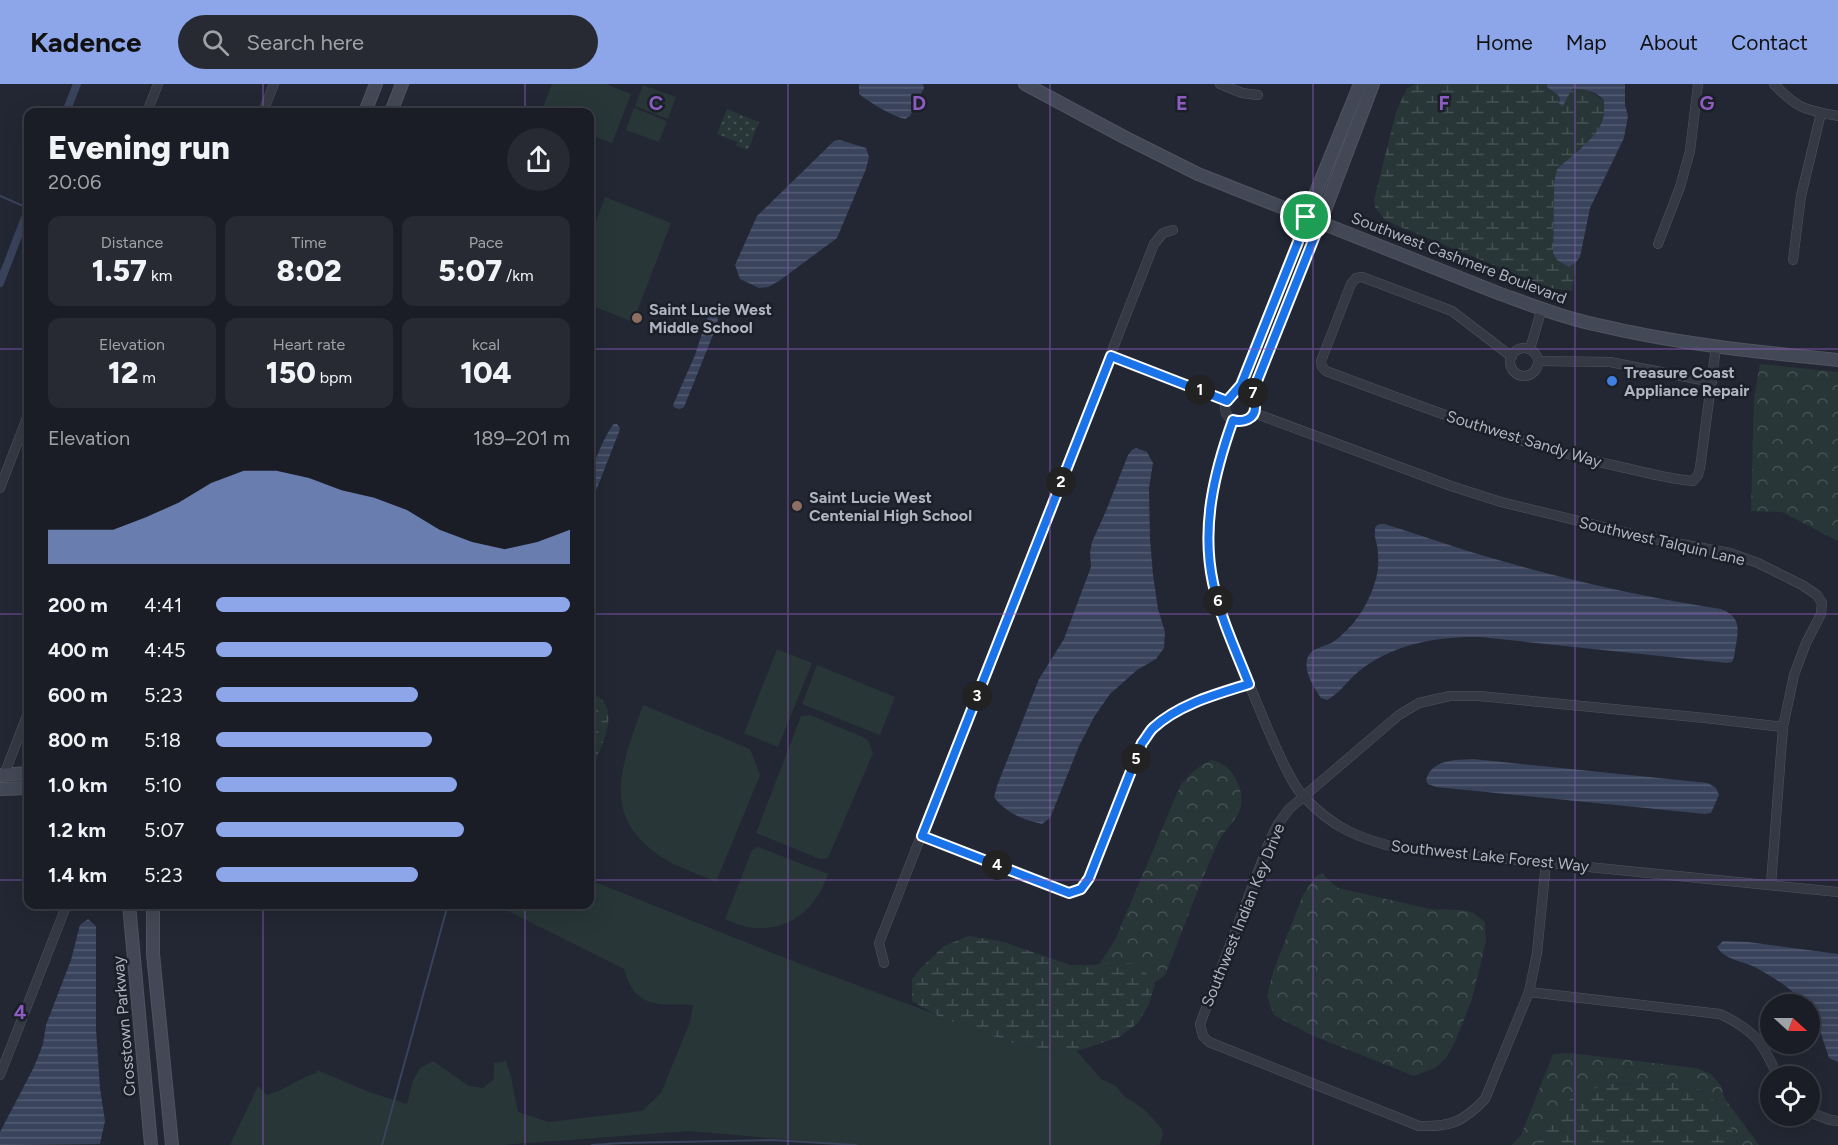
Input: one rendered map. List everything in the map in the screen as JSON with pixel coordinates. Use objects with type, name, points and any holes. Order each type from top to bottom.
[{"type":"street","points":[[149,108],[158,84]]},
{"type":"street","points":[[265,108],[274,84]]},
{"type":"street","points":[[367,108],[376,84]]},
{"type":"street","points":[[393,108],[402,84]]},
{"type":"street","name":"Southwest Cashmere Boulevard","points":[[1024,84],[1198,174],[1498,293],[1542,308],[1596,325],[1692,344],[1838,360]]},
{"type":"street","points":[[1220,84],[1242,93],[1258,95]]},
{"type":"street","points":[[1360,84],[1241,385],[1227,401],[1227,414],[1233,420],[1246,420],[1254,413],[1253,391],[1373,84]]},
{"type":"street","points":[[1658,244],[1680,187],[1690,151],[1698,84]]},
{"type":"street","points":[[1774,84],[1788,100],[1804,109],[1838,116]]},
{"type":"street","points":[[1793,260],[1801,196],[1821,113]]},
{"type":"street","points":[[884,963],[879,943],[1154,244],[1163,233],[1173,230]]},
{"type":"street","name":"Southwest Sandy Way","points":[[1512,357],[1452,311],[1362,277],[1356,278],[1351,284],[1321,361],[1326,371],[1470,425],[1540,447],[1693,481],[1700,468],[1716,347]]},
{"type":"street","points":[[1530,349],[1542,308]]},
{"type":"street","points":[[1265,326],[1270,329],[1278,328]]},
{"type":"street","points":[[1520,349],[1530,349],[1537,356],[1538,361],[1534,372],[1522,376],[1512,369],[1510,361],[1520,349]]},
{"type":"street","points":[[1111,356],[1227,401]]},
{"type":"street","points":[[1538,361],[1610,362],[1712,382]]},
{"type":"street","points":[[1236,392],[1245,392],[1253,398]]},
{"type":"street","name":"Southwest Talquin Lane","points":[[1254,413],[1481,495],[1551,515],[1648,538],[1730,553],[1758,563],[1817,595],[1822,603],[1821,614],[1806,643],[1794,675],[1783,727],[1771,884]]},
{"type":"street","name":"Southwest Lake Forest Way","points":[[1233,420],[1220,457],[1211,497],[1208,531],[1213,585],[1249,684],[1290,778],[1303,796],[1335,824],[1372,842],[1420,850],[1838,892]]},
{"type":"street","points":[[0,488],[24,425]]},
{"type":"street","points":[[922,836],[1069,893],[1081,889],[1089,878],[1142,743],[1152,729],[1167,717],[1200,700],[1249,684]]},
{"type":"street","name":"Southwest Indian Key Drive","points":[[1546,863],[1537,953],[1529,992],[1485,1099],[1473,1112],[1456,1123],[1438,1127],[1419,1126],[1209,1042],[1203,1036],[1200,1024],[1278,824],[1289,808],[1399,715],[1419,703],[1450,696],[1479,696],[1783,727]]},
{"type":"street","points":[[24,723],[2,775],[24,773]]},
{"type":"street","points":[[0,789],[24,788]]},
{"type":"street","points":[[0,1075],[65,909]]},
{"type":"street","name":"Crosstown Parkway","points":[[129,909],[151,1145]]},
{"type":"street","points":[[153,909],[153,954],[172,1145]]},
{"type":"street","points":[[1529,992],[1539,995],[1720,1014],[1752,1032],[1760,1041],[1772,1066]]},
{"type":"street","points":[[1820,1116],[1838,1121]]},
{"type":"green space","points":[[552,84],[606,84],[631,94],[612,143],[594,136],[594,108],[543,108]]},
{"type":"green space","points":[[1416,84],[1547,84],[1547,87],[1558,95],[1563,106],[1572,89],[1585,89],[1604,100],[1601,124],[1587,142],[1557,169],[1554,183],[1553,253],[1557,260],[1569,267],[1576,262],[1572,291],[1550,288],[1386,221],[1375,207],[1374,200],[1396,112],[1407,88]]},
{"type":"green space","points":[[643,85],[676,97],[668,119],[635,106]]},
{"type":"green space","points":[[634,108],[667,121],[659,142],[626,130]]},
{"type":"green space","points":[[727,109],[759,122],[748,150],[736,146],[737,142],[717,134]]},
{"type":"green space","points":[[605,197],[671,223],[633,322],[594,307],[594,226]]},
{"type":"green space","points":[[1760,364],[1838,372],[1838,541],[1782,512],[1751,511],[1754,397]]},
{"type":"green space","points":[[777,649],[812,663],[778,747],[744,733]]},
{"type":"green space","points":[[817,665],[895,697],[880,735],[802,704]]},
{"type":"green space","points":[[594,695],[607,707],[607,728],[594,764]]},
{"type":"green space","points":[[643,705],[750,749],[760,775],[716,882],[666,860],[644,843],[630,826],[623,808],[621,789],[623,770]]},
{"type":"green space","points":[[810,715],[865,738],[873,753],[828,858],[820,859],[756,833],[801,716]]},
{"type":"green space","points":[[1211,760],[1225,766],[1235,777],[1240,791],[1241,806],[1212,857],[1165,975],[1154,983],[1146,973],[1099,965],[1115,940],[1181,784],[1196,769]]},
{"type":"green space","points":[[758,847],[828,874],[823,887],[808,908],[798,917],[775,927],[747,927],[725,919],[752,850]]},
{"type":"green space","points":[[1321,873],[1338,888],[1430,909],[1461,910],[1474,913],[1485,922],[1486,941],[1472,999],[1455,1042],[1446,1058],[1435,1068],[1414,1076],[1311,1035],[1274,1015],[1267,996],[1273,972],[1302,897],[1314,878]]},
{"type":"green space","points":[[594,882],[803,965],[1015,1044],[1065,1052],[1076,1050],[1101,1079],[1116,1086],[1123,1095],[1145,1110],[1162,1129],[1163,1135],[1159,1145],[853,1145],[689,1131],[503,1145],[230,1145],[258,1086],[267,1095],[316,1073],[317,1070],[369,1092],[407,1104],[413,1081],[420,1068],[433,1061],[469,1086],[483,1088],[494,1079],[494,1063],[506,1061],[518,1112],[549,1122],[642,1111],[661,1093],[690,1022],[693,1005],[658,1004],[641,998],[634,991],[624,969],[504,909],[594,909]]},
{"type":"green space","points":[[969,936],[1004,942],[1070,965],[1120,962],[1133,964],[1146,973],[1155,984],[1149,1004],[1138,1023],[1119,1037],[1084,1049],[1065,1052],[1015,1044],[940,1017],[912,1001],[912,979],[922,967],[944,946]]},
{"type":"green space","points":[[1570,1053],[1696,1068],[1711,1074],[1721,1086],[1725,1099],[1759,1145],[1739,1145],[1720,1106],[1703,1091],[1677,1082],[1606,1084],[1543,1128],[1536,1145],[1512,1145],[1521,1135],[1553,1054]]},
{"type":"green space","points":[[1677,1082],[1703,1091],[1720,1106],[1739,1145],[1536,1145],[1543,1128],[1572,1097],[1606,1084]]},
{"type":"water","points":[[859,84],[923,84],[924,88],[910,116],[905,119],[859,94]]},
{"type":"water","points":[[1547,84],[1625,84],[1625,105],[1628,116],[1624,138],[1590,208],[1580,257],[1569,267],[1557,260],[1553,253],[1554,183],[1557,169],[1587,143],[1601,124],[1604,100],[1589,91],[1572,89],[1563,106],[1559,104],[1558,95],[1547,87]]},
{"type":"water","points":[[840,140],[866,148],[869,157],[837,238],[768,287],[759,288],[740,279],[735,265],[757,216],[834,141]]},
{"type":"water","points":[[713,314],[718,317],[717,325],[684,407],[675,408],[673,405],[695,355],[706,321],[709,315]]},
{"type":"water","points":[[617,424],[620,428],[594,496],[594,464],[611,428]]},
{"type":"water","points":[[1136,448],[1147,452],[1153,463],[1149,488],[1150,539],[1158,609],[1165,632],[1164,648],[1156,659],[1137,670],[1110,694],[1094,717],[1079,746],[1050,818],[1042,824],[1009,812],[994,797],[1039,679],[1064,639],[1091,567],[1092,542],[1128,455]]},
{"type":"water","points":[[1379,524],[1564,578],[1721,609],[1734,617],[1738,628],[1734,657],[1732,662],[1727,663],[1480,637],[1448,638],[1400,648],[1385,655],[1358,672],[1327,700],[1321,698],[1309,678],[1307,660],[1313,651],[1333,642],[1340,636],[1364,608],[1377,573],[1378,554],[1375,527]]},
{"type":"water","points":[[1473,759],[1708,783],[1716,788],[1719,795],[1711,813],[1705,814],[1436,787],[1428,784],[1426,780],[1433,768],[1439,764]]},
{"type":"water","points":[[88,919],[96,926],[96,1029],[105,1121],[100,1144],[0,1145],[0,1132],[34,1067],[43,1044],[46,1025],[71,960],[80,925]]},
{"type":"water","points":[[1723,941],[1748,942],[1838,954],[1838,1062],[1829,1058],[1820,1031],[1820,994],[1795,994],[1755,967],[1724,955],[1717,947]]},
{"type":"waterway","points":[[68,108],[77,84]]},
{"type":"waterway","points":[[0,196],[24,206]]},
{"type":"waterway","points":[[0,283],[24,220]]},
{"type":"waterway","points":[[382,1145],[447,909]]},
{"type":"waterway","points":[[592,1145],[772,1140],[856,1145]]},
{"type":"place","name":"Saint Lucie West Middle School","points":[[637,318]]},
{"type":"place","name":"Treasure Coast Appliance Repair","points":[[1612,381]]},
{"type":"place","name":"Saint Lucie West Centenial High School","points":[[797,506]]},
{"type":"route","points":[[1306,217],[1320,223],[1253,391],[1254,413],[1251,418],[1243,421],[1233,420],[1220,457],[1211,497],[1208,531],[1213,585],[1249,684],[1200,700],[1167,717],[1152,729],[1142,743],[1089,878],[1081,889],[1069,893],[922,836],[1111,356],[1227,401],[1240,388],[1306,217]]}]
